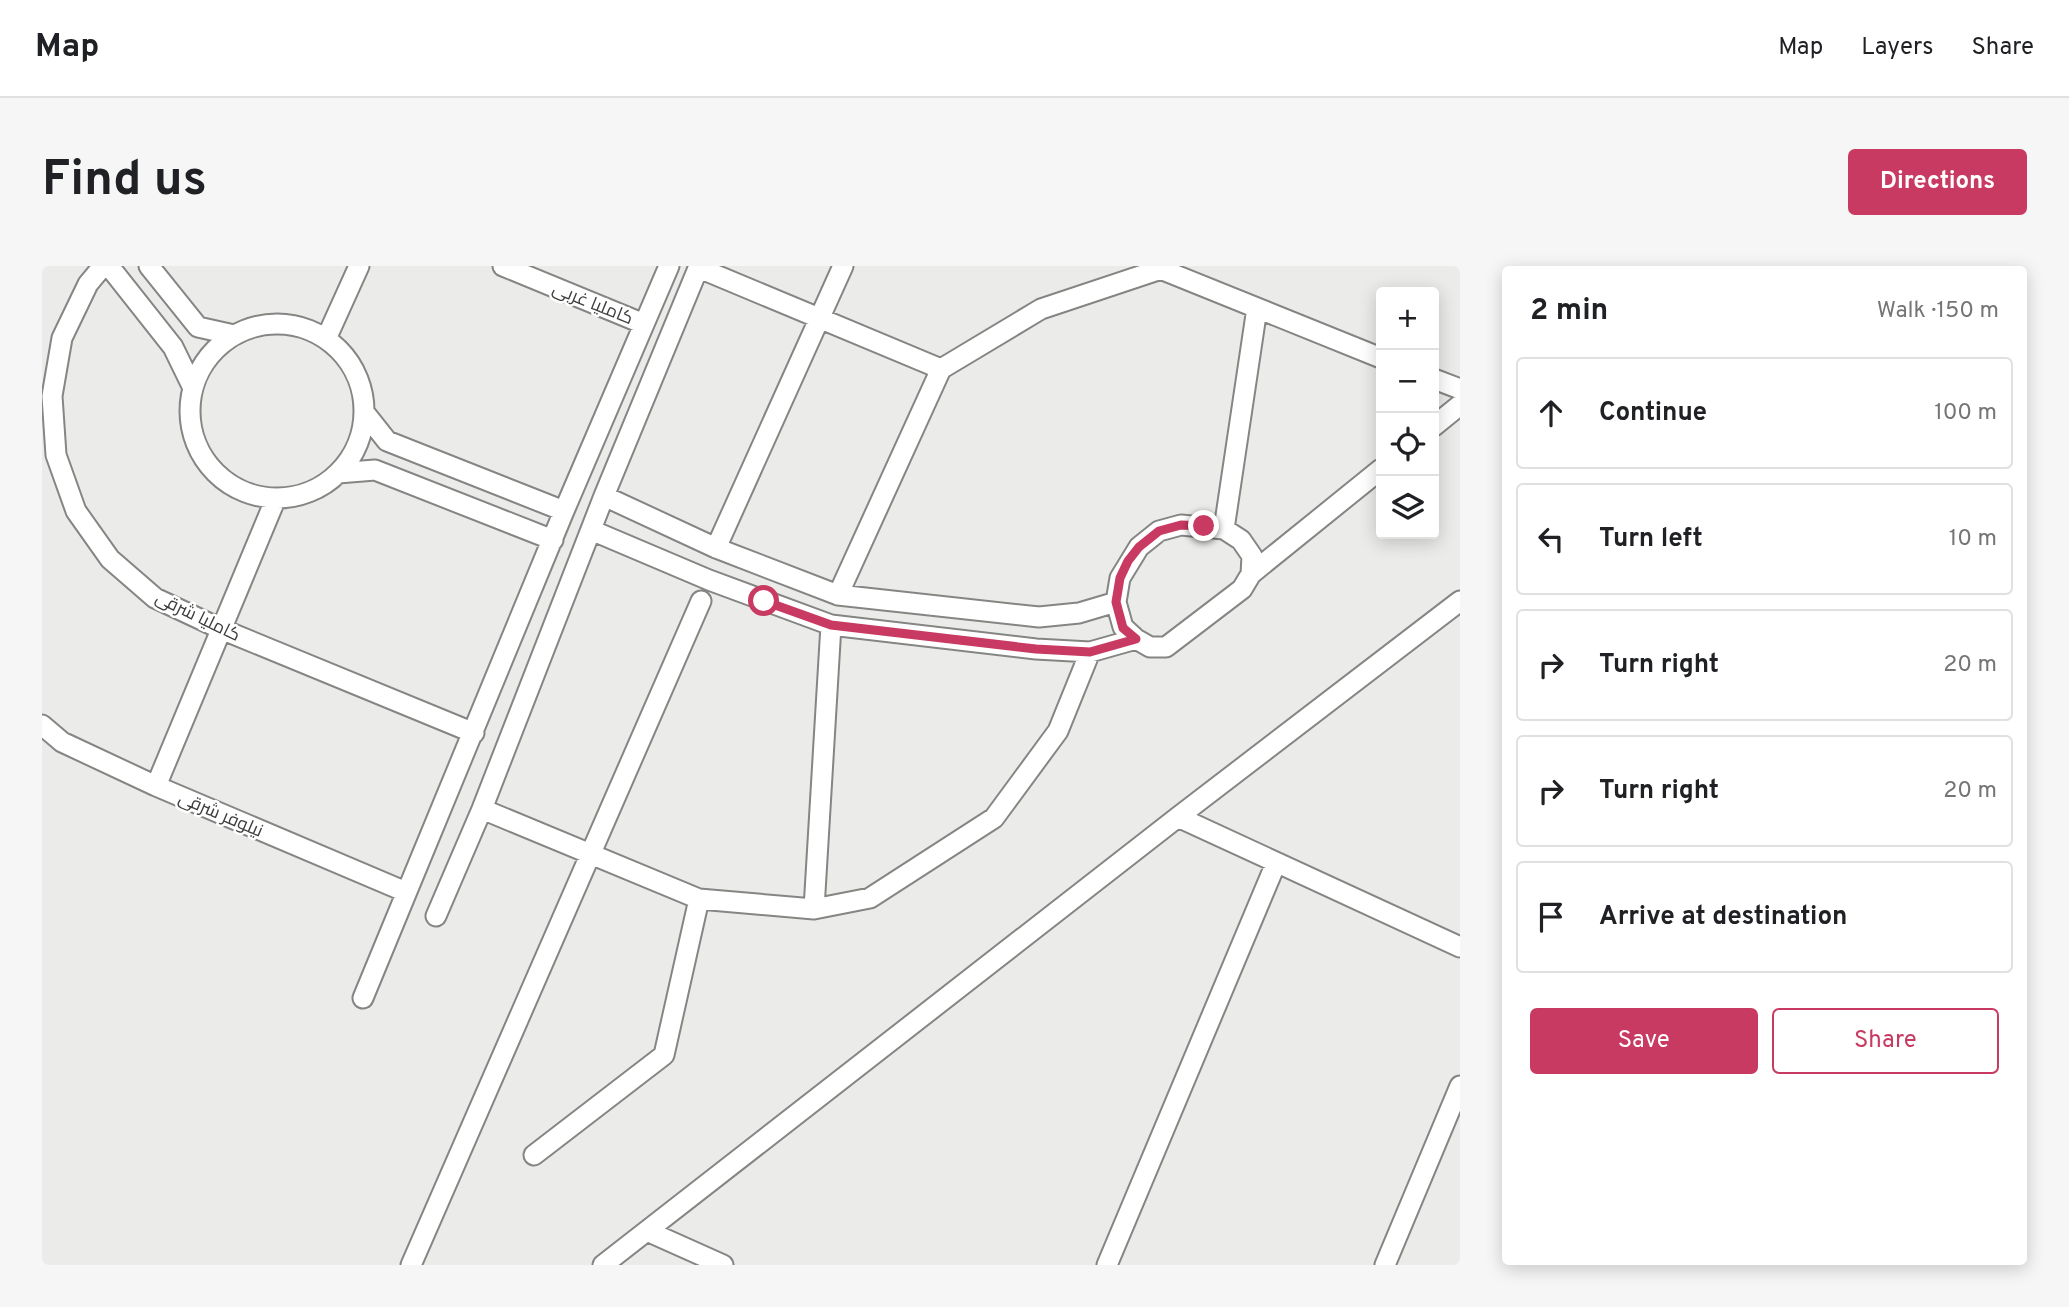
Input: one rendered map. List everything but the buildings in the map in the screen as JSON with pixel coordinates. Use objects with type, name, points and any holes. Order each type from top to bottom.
[{"type":"street","name":"کاملیا شرقی","points":[[103,266],[88,284],[62,338],[52,396],[56,455],[76,511],[110,559],[155,598],[222,629],[474,733]]},
{"type":"street","points":[[109,266],[173,347],[193,388]]},
{"type":"street","points":[[149,266],[198,327],[234,335]]},
{"type":"street","points":[[326,339],[359,266]]},
{"type":"street","name":"کاملیا غربی","points":[[503,266],[644,324]]},
{"type":"street","points":[[363,998],[564,511],[669,266]]},
{"type":"street","points":[[716,548],[843,266]]},
{"type":"street","points":[[436,916],[699,267],[942,369]]},
{"type":"street","points":[[838,595],[942,369],[1041,309],[1157,268],[1376,356]]},
{"type":"street","points":[[1224,529],[1257,308]]},
{"type":"street","points":[[278,324],[300,327],[326,339],[340,350],[353,368],[362,389],[364,412],[361,434],[352,455],[338,473],[320,487],[299,495],[276,498],[253,495],[232,487],[214,473],[201,454],[192,433],[190,411],[193,388],[202,367],[216,349],[234,335],[255,327],[278,324]]},
{"type":"street","points":[[1439,381],[1460,389]]},
{"type":"street","points":[[1439,422],[1460,405]]},
{"type":"street","points":[[364,412],[387,441],[564,511]]},
{"type":"street","points":[[338,473],[375,470],[553,540]]},
{"type":"street","points":[[1251,574],[1252,556],[1241,540],[1224,529],[1181,525],[1159,531],[1139,547],[1120,578],[1116,602],[1123,628],[1150,647],[1166,647],[1242,589],[1251,574],[1376,473]]},
{"type":"street","points":[[604,496],[716,548],[838,595],[1039,617],[1079,613],[1116,602]]},
{"type":"street","points":[[156,786],[276,498]]},
{"type":"street","points":[[591,530],[709,580],[831,625],[1036,649],[1090,652],[1136,639]]},
{"type":"street","points":[[411,1265],[701,601]]},
{"type":"street","points":[[603,1265],[1460,601]]},
{"type":"street","points":[[814,909],[831,625]]},
{"type":"street","points":[[482,808],[699,899],[814,909],[870,898],[994,818],[1058,731],[1090,652]]},
{"type":"street","name":"نیلوفر شرقی","points":[[42,725],[62,742],[156,786],[406,892]]},
{"type":"street","points":[[1178,817],[1460,947]]},
{"type":"street","points":[[1107,1265],[1276,863]]},
{"type":"street","points":[[534,1155],[664,1055],[699,899]]},
{"type":"street","points":[[1385,1265],[1460,1086]]},
{"type":"street","points":[[647,1231],[723,1265]]},
{"type":"route","points":[[764,601],[831,625],[1036,649],[1090,652],[1136,639],[1123,628],[1116,602],[1120,578],[1139,547],[1159,531],[1181,525],[1204,526]]}]
